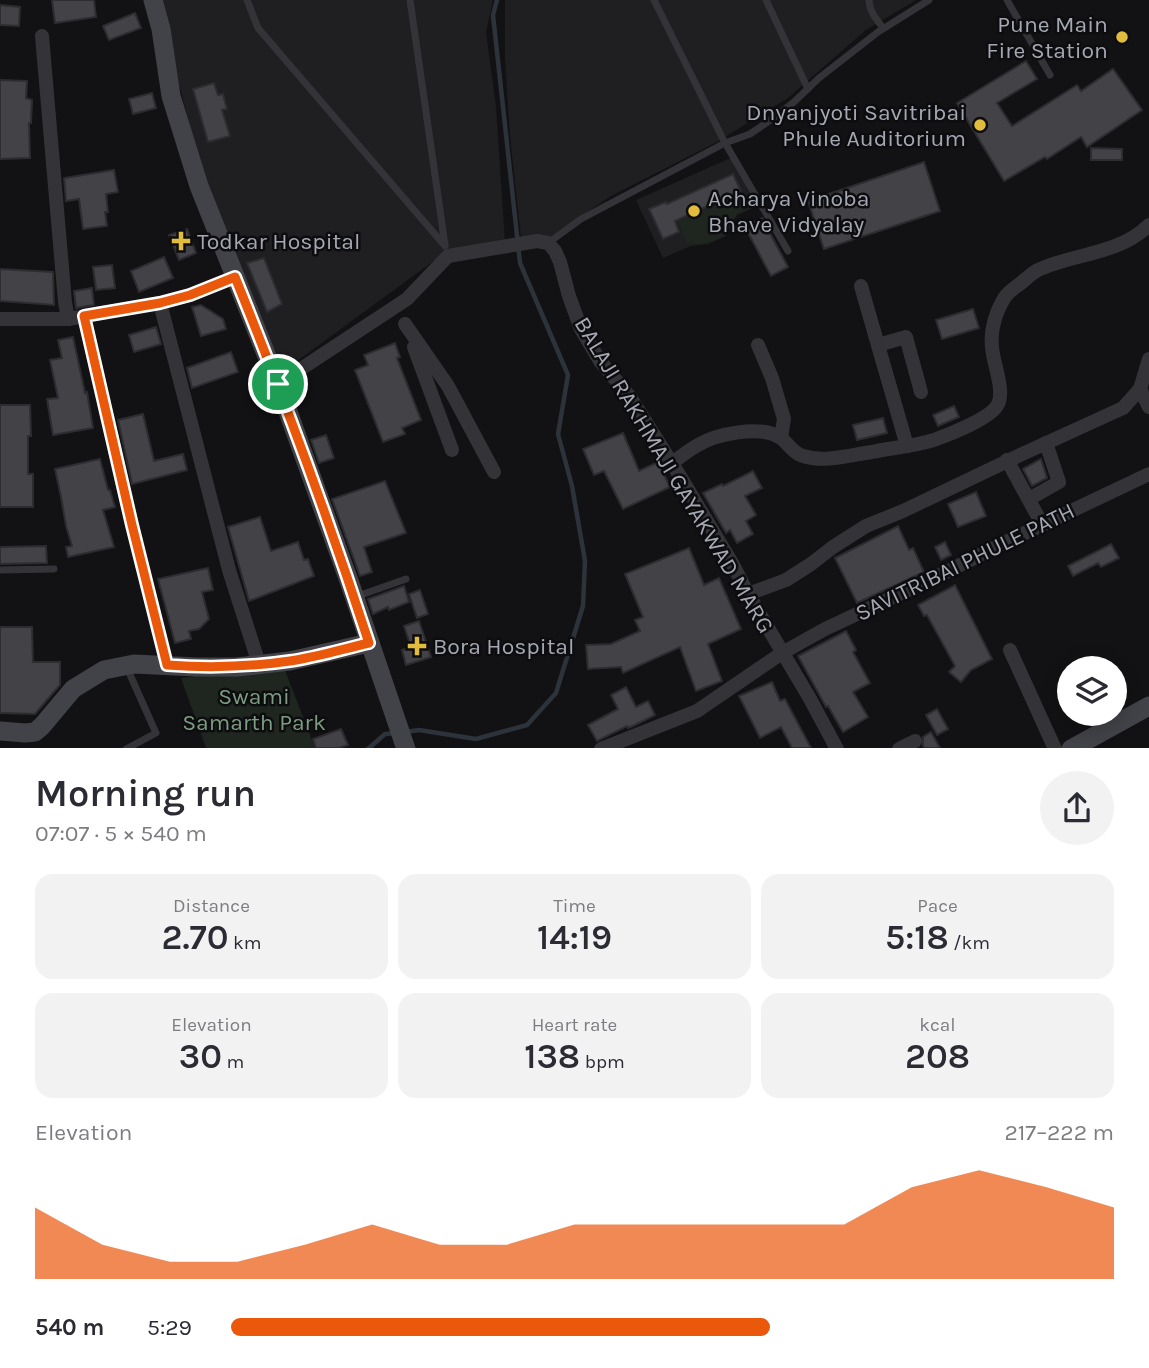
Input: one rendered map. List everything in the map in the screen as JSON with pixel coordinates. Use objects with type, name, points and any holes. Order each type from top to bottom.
[{"type":"street","points":[[153,0],[161,29],[171,96],[199,186],[278,384],[406,748]]},
{"type":"street","points":[[42,36],[68,319]]},
{"type":"street","points":[[672,463],[699,444],[718,437],[753,431],[769,432],[781,438],[802,456],[818,458],[842,457],[907,446],[970,425],[999,404],[1000,388],[991,345],[993,321],[1006,295],[1035,271],[1146,235]]},
{"type":"street","points":[[278,384],[407,299],[447,251],[542,242]]},
{"type":"street","name":"BALAJI RAKHMAJI GAYAKWAD MARG","points":[[542,242],[555,251],[561,262],[581,329],[600,361],[630,397],[672,463],[838,748]]},
{"type":"street","points":[[0,318],[68,319],[160,303],[190,295],[235,277]]},
{"type":"street","points":[[861,286],[907,446]]},
{"type":"street","points":[[160,303],[229,570],[259,664]]},
{"type":"street","points":[[398,306],[452,450]]},
{"type":"street","points":[[84,316],[167,665]]},
{"type":"street","points":[[405,324],[448,386],[494,472]]},
{"type":"street","points":[[878,345],[906,337],[920,392]]},
{"type":"street","points":[[758,345],[784,419],[781,438]]},
{"type":"street","points":[[748,594],[786,580],[866,526],[1123,408],[1140,389],[1149,359]]},
{"type":"street","points":[[1140,389],[1149,407]]},
{"type":"street","points":[[1029,499],[1059,482],[1046,443]]},
{"type":"street","points":[[1007,460],[1042,524]]},
{"type":"street","name":"SAVITRIBAI PHULE PATH","points":[[601,748],[697,710],[782,653],[825,629],[1149,474]]},
{"type":"street","points":[[0,731],[35,732],[73,689],[104,670],[134,664],[237,667],[290,661],[369,643]]},
{"type":"street","points":[[1010,650],[1055,748]]},
{"type":"street","points":[[1071,748],[1149,706]]},
{"type":"street","points":[[899,748],[915,740]]},
{"type":"lane","points":[[247,0],[258,28],[447,251]]},
{"type":"lane","points":[[410,0],[447,251]]},
{"type":"lane","points":[[654,0],[725,143],[788,251]]},
{"type":"lane","points":[[766,0],[808,89]]},
{"type":"lane","points":[[869,0],[874,16],[883,28]]},
{"type":"lane","points":[[542,242],[725,143],[750,134],[794,102],[819,78],[883,28],[929,0]]},
{"type":"lane","points":[[1007,0],[1051,75]]},
{"type":"lane","points":[[0,570],[54,569]]},
{"type":"lane","points":[[354,597],[406,579]]},
{"type":"lane","points":[[126,665],[156,733],[126,748]]},
{"type":"shaded area","points":[[157,0],[493,0],[486,32],[496,107],[505,242],[450,249],[278,375],[209,199]]},
{"type":"shaded area","points":[[505,0],[916,0],[866,30],[788,98],[717,142],[611,196],[547,239],[521,238],[510,136],[505,60]]},
{"type":"shaded area","name":"Acharya Vinoba Bhave Vidyalay","points":[[735,156],[758,206],[737,215],[726,236],[663,258],[636,200]]},
{"type":"green space","points":[[737,196],[743,211],[737,215],[722,237],[708,242],[687,244],[678,221]]},
{"type":"green space","name":"Swami Samarth Park","points":[[283,665],[315,748],[206,748],[181,678]]},
{"type":"building","points":[[52,0],[94,0],[96,17],[55,23]]},
{"type":"building","points":[[0,5],[20,7],[19,26],[0,25]]},
{"type":"building","points":[[135,13],[141,28],[109,40],[103,26]]},
{"type":"building","points":[[1026,61],[1037,79],[997,103],[1012,126],[1077,85],[1081,91],[1113,69],[1142,110],[1087,147],[1081,137],[1047,159],[1045,157],[1004,181],[957,103]]},
{"type":"building","points":[[0,80],[27,81],[26,98],[32,100],[29,123],[30,158],[0,159]]},
{"type":"building","points":[[214,83],[218,95],[223,94],[227,109],[222,110],[230,136],[208,142],[193,89]]},
{"type":"building","points":[[152,93],[156,108],[133,114],[129,99]]},
{"type":"building","points":[[1091,148],[1122,149],[1122,160],[1091,160]]},
{"type":"building","points":[[924,162],[940,211],[824,249],[808,201]]},
{"type":"building","points":[[114,170],[118,192],[106,194],[107,226],[83,229],[79,199],[66,201],[64,178]]},
{"type":"building","points":[[733,174],[741,191],[675,221],[679,232],[663,239],[649,209],[666,202],[667,204]]},
{"type":"building","points":[[762,218],[788,267],[771,276],[745,227]]},
{"type":"building","points":[[187,229],[196,253],[179,260],[169,235]]},
{"type":"building","points":[[164,257],[173,278],[139,292],[131,271]]},
{"type":"building","points":[[264,258],[282,304],[267,312],[247,263]]},
{"type":"building","points":[[112,265],[115,288],[96,290],[93,267]]},
{"type":"building","points":[[0,269],[53,272],[54,305],[0,301]]},
{"type":"building","points":[[92,288],[94,305],[76,308],[74,291]]},
{"type":"building","points":[[201,305],[223,319],[226,329],[201,336],[192,307]]},
{"type":"building","points":[[973,309],[979,328],[942,339],[936,320]]},
{"type":"building","points":[[156,327],[161,344],[134,352],[129,335]]},
{"type":"building","points":[[73,337],[93,428],[53,435],[47,399],[58,398],[50,360],[62,358],[58,340]]},
{"type":"building","points":[[395,343],[400,357],[397,358],[421,420],[402,428],[405,434],[383,442],[355,370],[368,365],[364,355]]},
{"type":"building","points":[[231,352],[238,372],[192,388],[187,368]]},
{"type":"building","points":[[0,405],[30,405],[28,474],[33,474],[33,507],[0,507]]},
{"type":"building","points":[[954,406],[959,417],[938,426],[933,415]]},
{"type":"building","points":[[143,414],[154,461],[183,454],[187,470],[132,484],[118,420]]},
{"type":"building","points":[[883,418],[887,433],[857,440],[853,425]]},
{"type":"building","points":[[623,433],[639,471],[658,462],[670,487],[623,509],[604,471],[594,475],[583,449]]},
{"type":"building","points":[[326,435],[334,458],[319,463],[311,440]]},
{"type":"building","points":[[100,459],[115,507],[103,510],[114,547],[68,557],[66,547],[72,546],[55,469]]},
{"type":"building","points":[[1041,459],[1047,478],[1032,486],[1023,469]]},
{"type":"building","points":[[753,471],[762,488],[745,496],[756,515],[746,521],[753,534],[737,543],[730,530],[726,533],[703,493]]},
{"type":"building","points":[[385,481],[406,533],[364,547],[372,572],[360,576],[332,499]]},
{"type":"building","points":[[976,492],[986,516],[958,527],[948,504]]},
{"type":"building","points":[[260,517],[271,551],[298,542],[304,560],[308,559],[314,576],[249,601],[228,527]]},
{"type":"building","points":[[898,526],[909,550],[913,548],[924,572],[857,603],[835,558]]},
{"type":"building","points":[[945,542],[951,555],[941,560],[935,547]]},
{"type":"building","points":[[1111,544],[1119,558],[1101,567],[1098,563],[1073,576],[1068,566]]},
{"type":"building","points":[[46,546],[47,563],[0,564],[0,547]]},
{"type":"building","points":[[689,548],[704,585],[719,578],[741,629],[708,644],[722,681],[696,691],[680,647],[623,673],[621,667],[588,669],[586,645],[611,644],[640,631],[635,620],[643,617],[625,574]]},
{"type":"building","points":[[208,568],[213,590],[202,592],[209,619],[199,629],[189,631],[191,639],[175,643],[158,579]]},
{"type":"building","points":[[955,585],[992,659],[971,670],[961,682],[949,672],[955,666],[927,615],[924,616],[918,605]]},
{"type":"building","points":[[404,586],[409,602],[373,614],[368,599]]},
{"type":"building","points":[[420,590],[428,614],[417,618],[409,594]]},
{"type":"building","points":[[419,621],[431,657],[406,665],[402,650],[411,647],[404,626]]},
{"type":"building","points":[[0,627],[32,627],[33,662],[60,662],[60,685],[35,714],[0,713]]},
{"type":"building","points":[[846,631],[856,650],[853,652],[870,683],[853,692],[868,717],[843,732],[798,656]]},
{"type":"building","points":[[772,682],[780,701],[785,699],[811,748],[792,748],[781,727],[760,738],[739,696]]},
{"type":"building","points":[[626,687],[636,707],[648,701],[655,715],[597,741],[588,725],[618,709],[611,695]]},
{"type":"building","points":[[937,709],[948,729],[937,735],[926,715]]},
{"type":"building","points":[[341,729],[348,745],[339,748],[316,748],[313,739]]},
{"type":"building","points":[[931,732],[940,748],[923,746],[923,737]]},
{"type":"waterway","points":[[405,732],[419,730],[476,739],[527,725],[556,693],[583,606],[585,561],[572,486],[558,434],[568,375],[520,263],[493,15],[497,0]]},
{"type":"waterway","points":[[369,748],[385,734],[396,733]]},
{"type":"place","name":"Pune Main Fire Station","points":[[1122,37]]},
{"type":"place","name":"Dnyanjyoti Savitribai Phule Auditorium","points":[[980,125]]},
{"type":"place","name":"Acharya Vinoba Bhave Vidyalay","points":[[694,211]]},
{"type":"place","name":"Todkar Hospital","points":[[181,241]]},
{"type":"place","name":"Bora Hospital","points":[[417,646]]},
{"type":"route","points":[[235,277],[278,384],[369,643],[290,661],[237,667],[167,665],[84,316],[160,303],[190,295],[235,277]]}]
